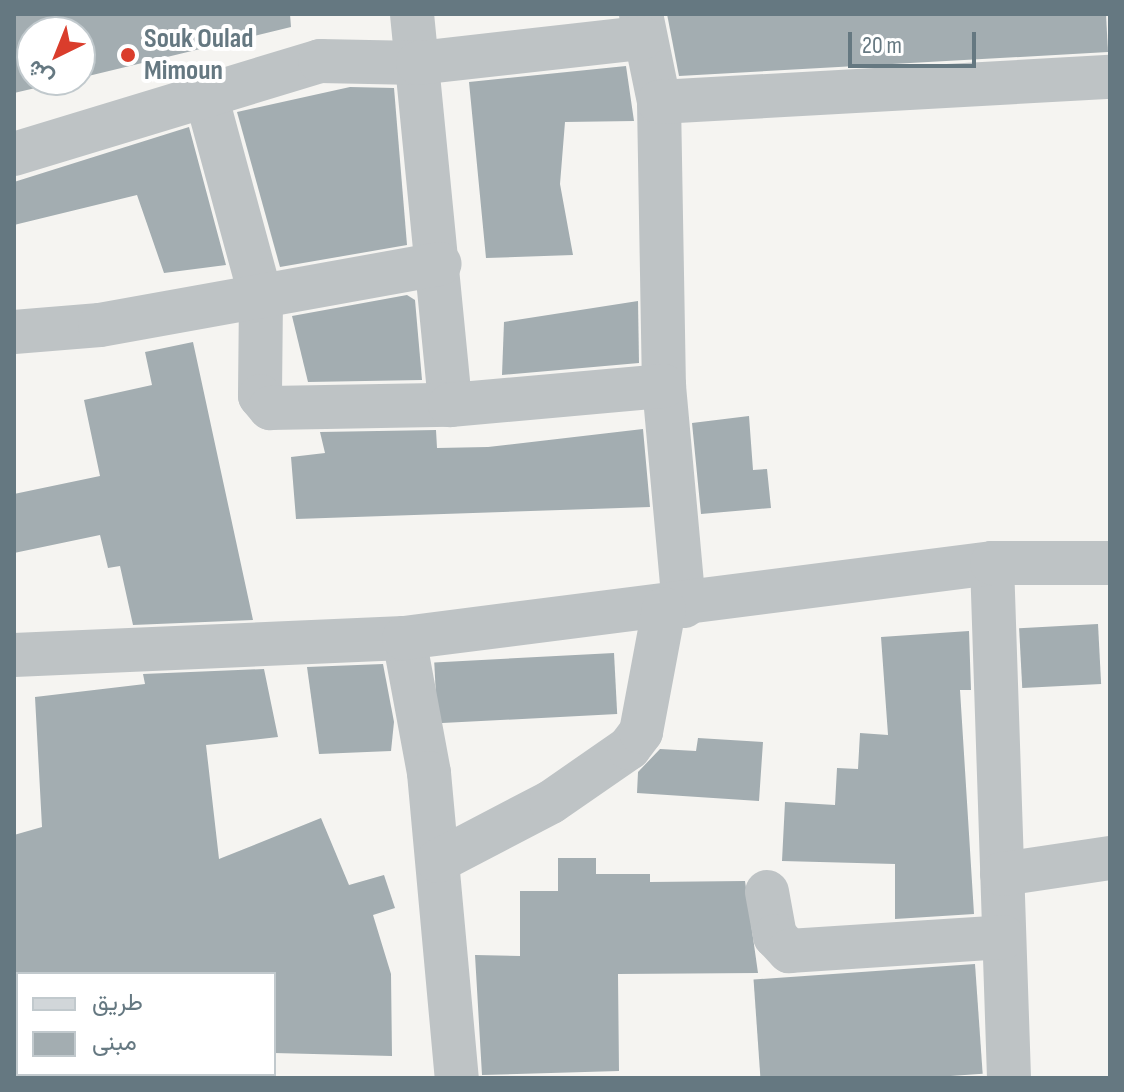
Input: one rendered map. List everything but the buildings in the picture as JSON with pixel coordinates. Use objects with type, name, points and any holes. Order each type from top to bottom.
[{"type":"main road","points":[[202,1076],[231,1078]]},
{"type":"street","points":[[412,14],[440,264],[450,405]]},
{"type":"street","points":[[14,154],[207,99],[320,61],[418,63],[642,26],[659,102],[664,386],[674,608],[641,732],[629,748],[551,802],[438,861]]},
{"type":"street","points":[[659,102],[1110,77]]},
{"type":"street","points":[[207,99],[261,298],[260,396],[270,408],[450,405],[664,386]]},
{"type":"street","points":[[14,332],[261,298],[440,264]]},
{"type":"street","points":[[992,563],[1009,1078]]},
{"type":"street","points":[[14,655],[404,638],[674,608],[992,563],[1110,563]]},
{"type":"street","points":[[404,638],[438,861],[457,1078]]},
{"type":"street","points":[[1002,874],[1110,858]]},
{"type":"street","points":[[767,892],[770,922],[789,951],[1004,937]]},
{"type":"place","name":"Souk Oulad Mimoun","points":[[128,55]]}]
